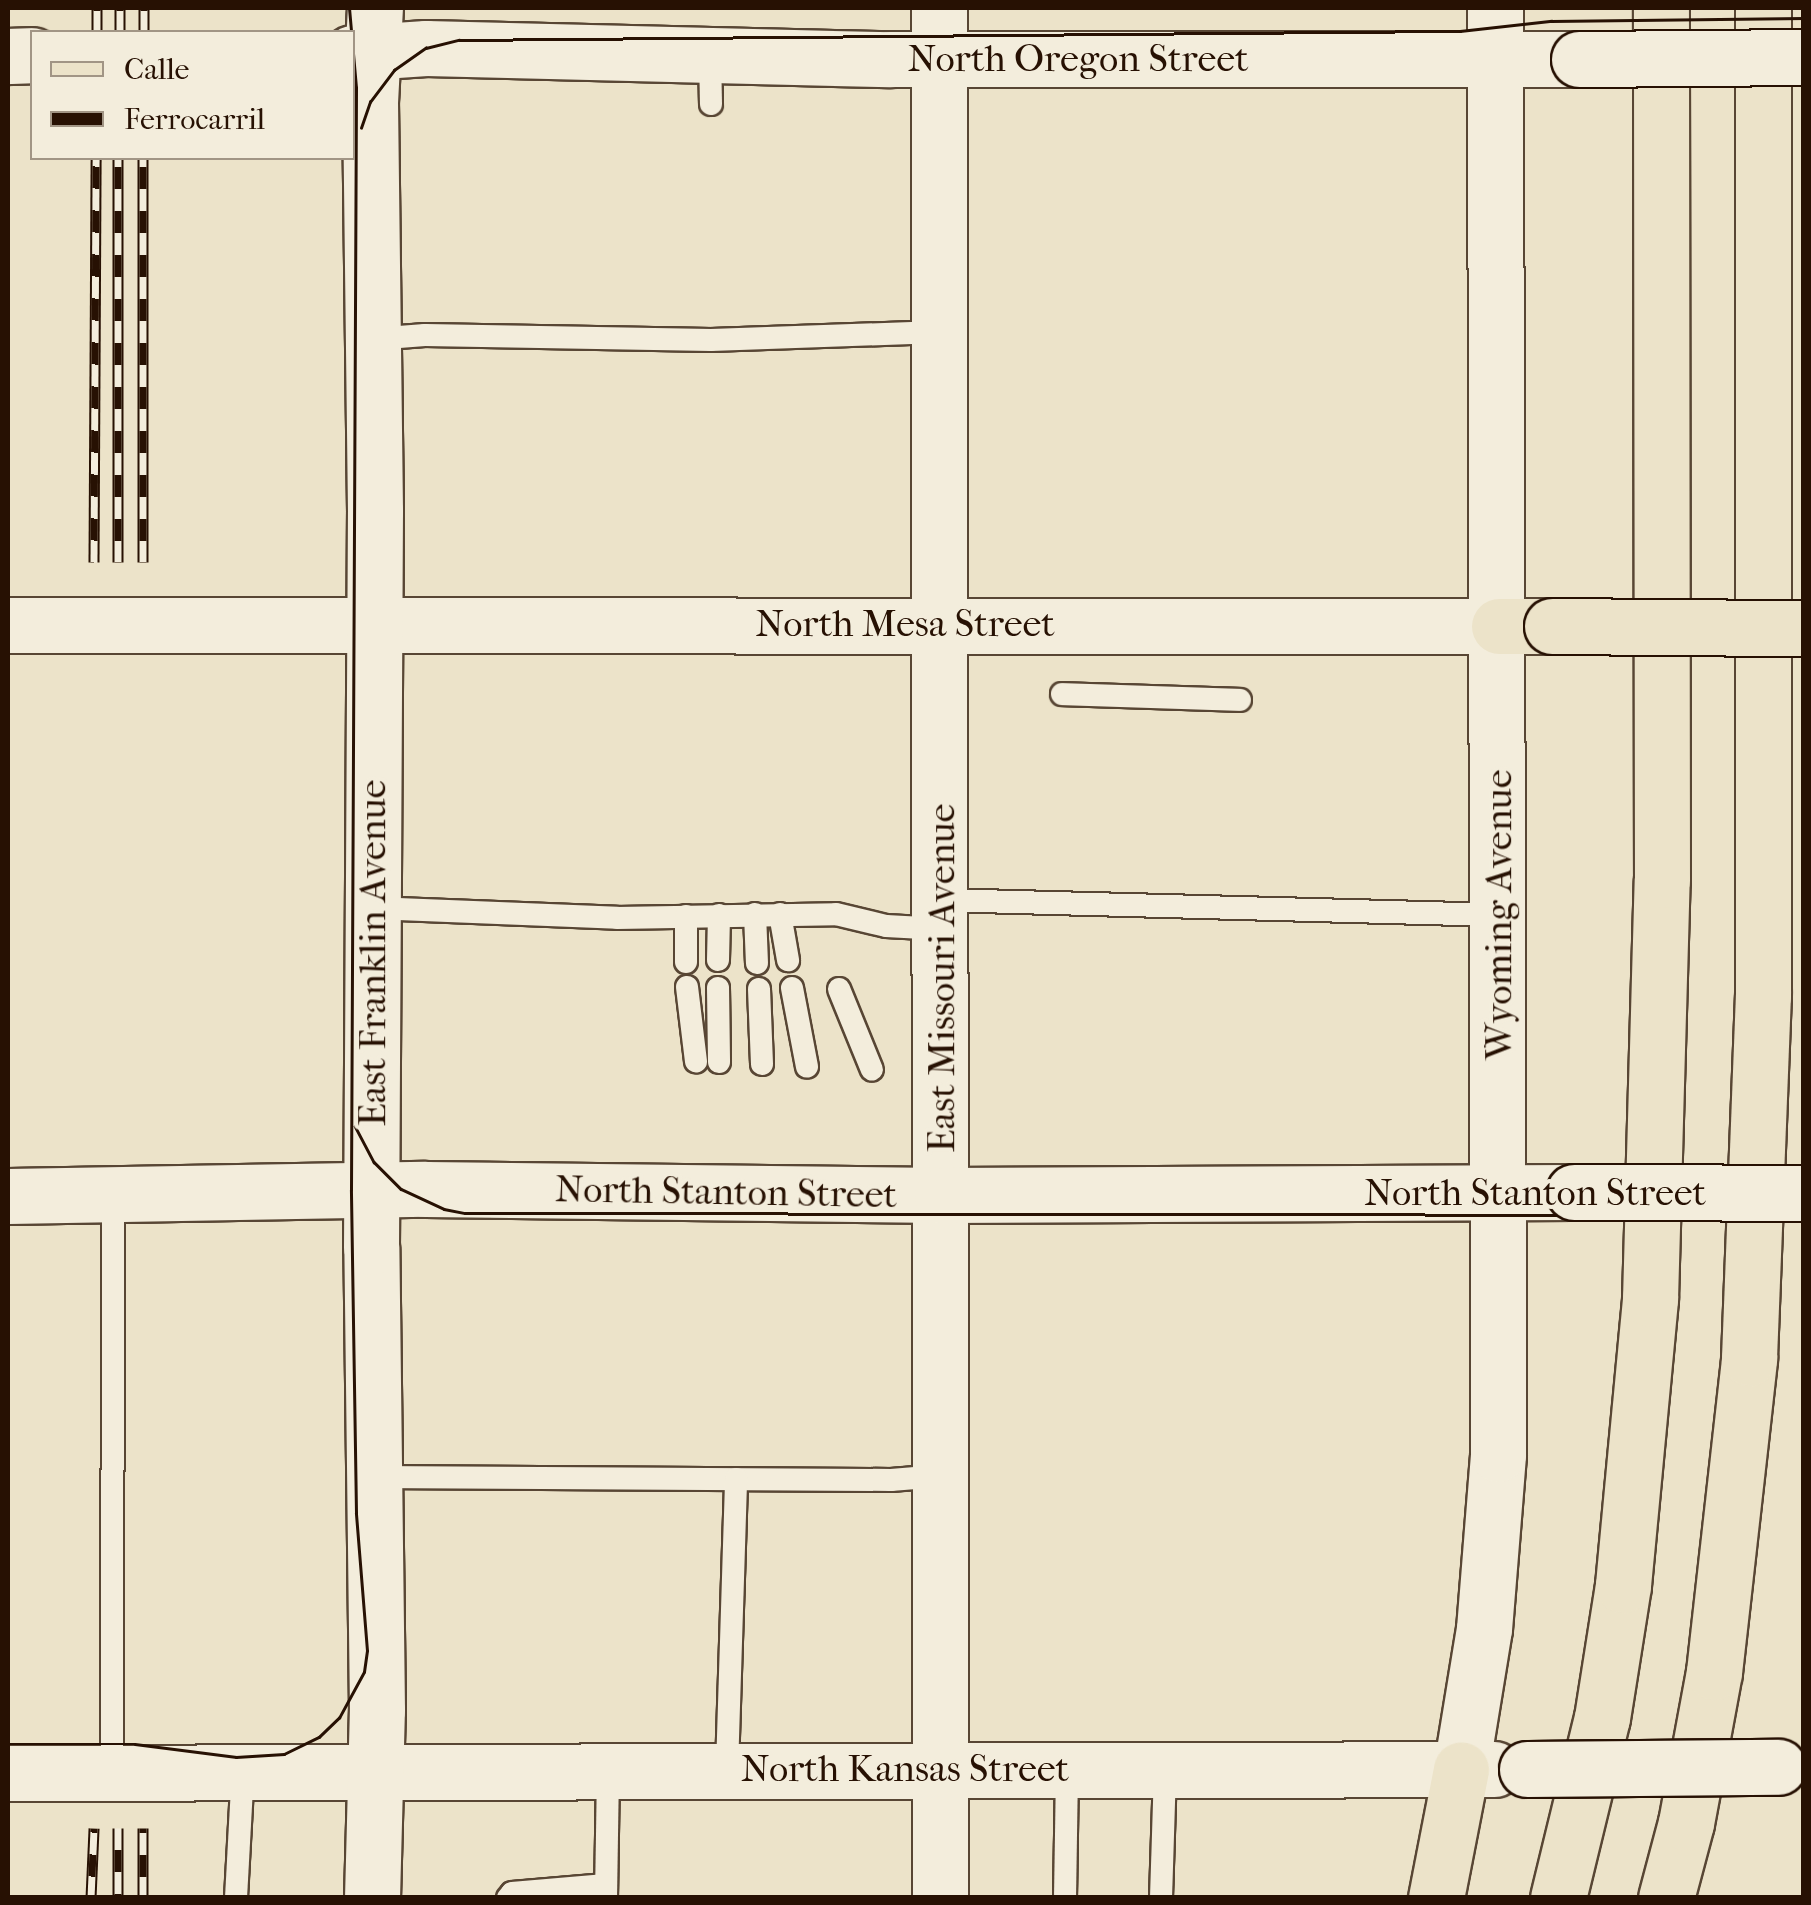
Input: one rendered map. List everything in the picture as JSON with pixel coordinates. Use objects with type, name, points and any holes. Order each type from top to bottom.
[{"type":"main road","points":[[1558,1898],[1602,1718],[1623,1585],[1650,1299],[1662,880],[1661,8]]},
{"type":"main road","points":[[1666,1898],[1686,1822],[1714,1672],[1748,1358],[1764,996],[1763,8]]},
{"type":"main road","name":"North Oregon Street","points":[[367,37],[426,48],[710,80],[938,34],[1494,33],[1579,58],[1804,57]]},
{"type":"main road","name":"Wyoming Avenue","points":[[1461,1769],[1484,1629],[1494,1532],[1499,914],[1526,626],[1494,33]]},
{"type":"main road","name":"East Missouri Avenue","points":[[938,34],[942,914],[940,1898]]},
{"type":"main road","name":"East Franklin Avenue","points":[[367,37],[374,622],[376,1769],[372,1898]]},
{"type":"main road","name":"North Mesa Street","points":[[8,625],[374,622],[1804,628]]},
{"type":"main road","name":"North Stanton Street","points":[[8,1196],[372,1189],[942,1195],[1499,1190],[1804,1193]]},
{"type":"main road","name":"North Kansas Street","points":[[8,1773],[1791,1767]]},
{"type":"main road","points":[[1436,1898],[1461,1769]]},
{"type":"lane","points":[[373,339],[425,335],[711,340],[939,332]]},
{"type":"lane","points":[[1062,694],[1240,700]]},
{"type":"lane","points":[[373,908],[617,918],[836,914],[886,926],[942,914],[1499,914]]},
{"type":"lane","points":[[755,914],[757,962]]},
{"type":"lane","points":[[788,960],[792,914]]},
{"type":"lane","points":[[718,960],[719,915]]},
{"type":"lane","points":[[686,916],[686,962]]},
{"type":"lane","points":[[687,987],[708,1061],[718,988]]},
{"type":"lane","points":[[760,988],[762,1064]]},
{"type":"lane","points":[[792,988],[807,1067]]},
{"type":"lane","points":[[840,989],[872,1070]]},
{"type":"lane","points":[[112,1772],[113,1194]]},
{"type":"lane","points":[[374,1477],[890,1480],[941,1476]]},
{"type":"lane","points":[[727,1769],[736,1479]]},
{"type":"lane","points":[[508,1898],[512,1894],[606,1891],[608,1769]]},
{"type":"lane","points":[[1065,1898],[1067,1769]]},
{"type":"lane","points":[[236,1898],[243,1770]]},
{"type":"lane","points":[[1161,1898],[1165,1770]]},
{"type":"tram line","points":[[349,8],[351,30]]},
{"type":"tram line","points":[[361,128],[370,102],[394,70],[426,48],[459,40],[1460,31],[1551,21],[1804,18]]},
{"type":"tram line","points":[[8,1744],[135,1744],[236,1757],[284,1754],[319,1737],[339,1718],[364,1672],[367,1651],[356,1513],[351,1190],[355,77]]},
{"type":"tram line","points":[[355,1126],[374,1162],[401,1189],[444,1209],[465,1213],[1804,1215]]},
{"type":"railway","points":[[97,8],[97,30]]},
{"type":"railway","points":[[120,8],[120,30]]},
{"type":"railway","points":[[144,8],[144,30]]},
{"type":"railway","points":[[94,562],[96,160]]},
{"type":"railway","points":[[118,160],[118,562]]},
{"type":"railway","points":[[143,160],[143,562]]},
{"type":"railway","points":[[91,1898],[94,1828]]},
{"type":"railway","points":[[118,1828],[118,1898]]},
{"type":"railway","points":[[143,1828],[143,1898]]}]
